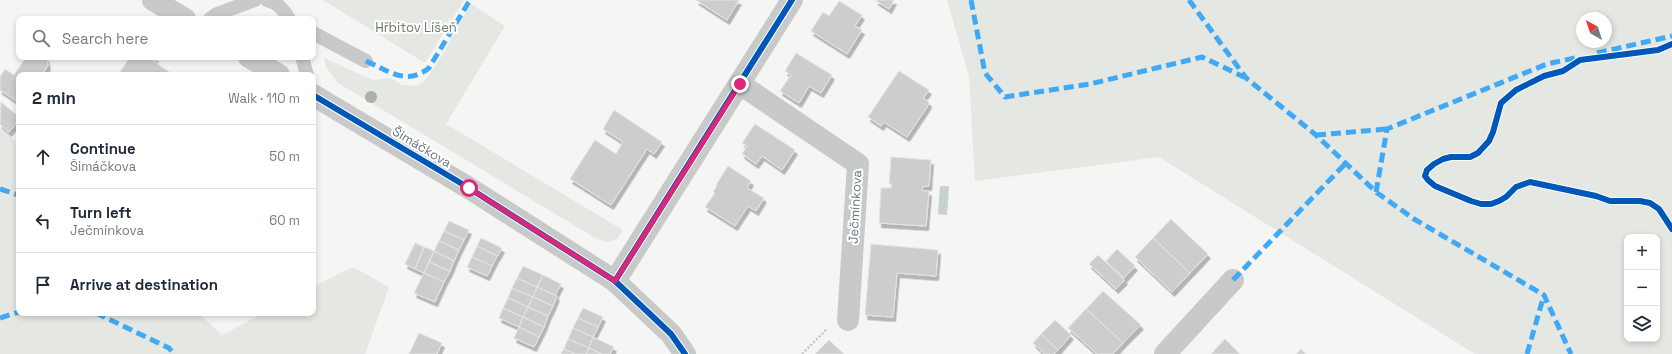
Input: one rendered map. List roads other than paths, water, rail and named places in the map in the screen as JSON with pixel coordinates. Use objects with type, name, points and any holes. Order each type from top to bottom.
[{"type":"street","points":[[153,0],[180,16]]},
{"type":"street","points":[[615,281],[792,0]]},
{"type":"street","points":[[254,60],[274,72]]},
{"type":"street","name":"Ječmínkova","points":[[740,84],[858,164],[848,320]]},
{"type":"street","name":"Šimáčkova","points":[[316,97],[469,188],[615,281],[671,334],[685,354]]},
{"type":"street","points":[[1165,354],[1233,280]]},
{"type":"lane","points":[[214,16],[255,0]]},
{"type":"lane","points":[[273,1],[281,7],[287,16]]},
{"type":"lane","points":[[316,35],[366,61]]},
{"type":"lane","points":[[303,60],[306,72]]},
{"type":"park label","name":"Hřbitov Líšeň","points":[[416,27]]}]
